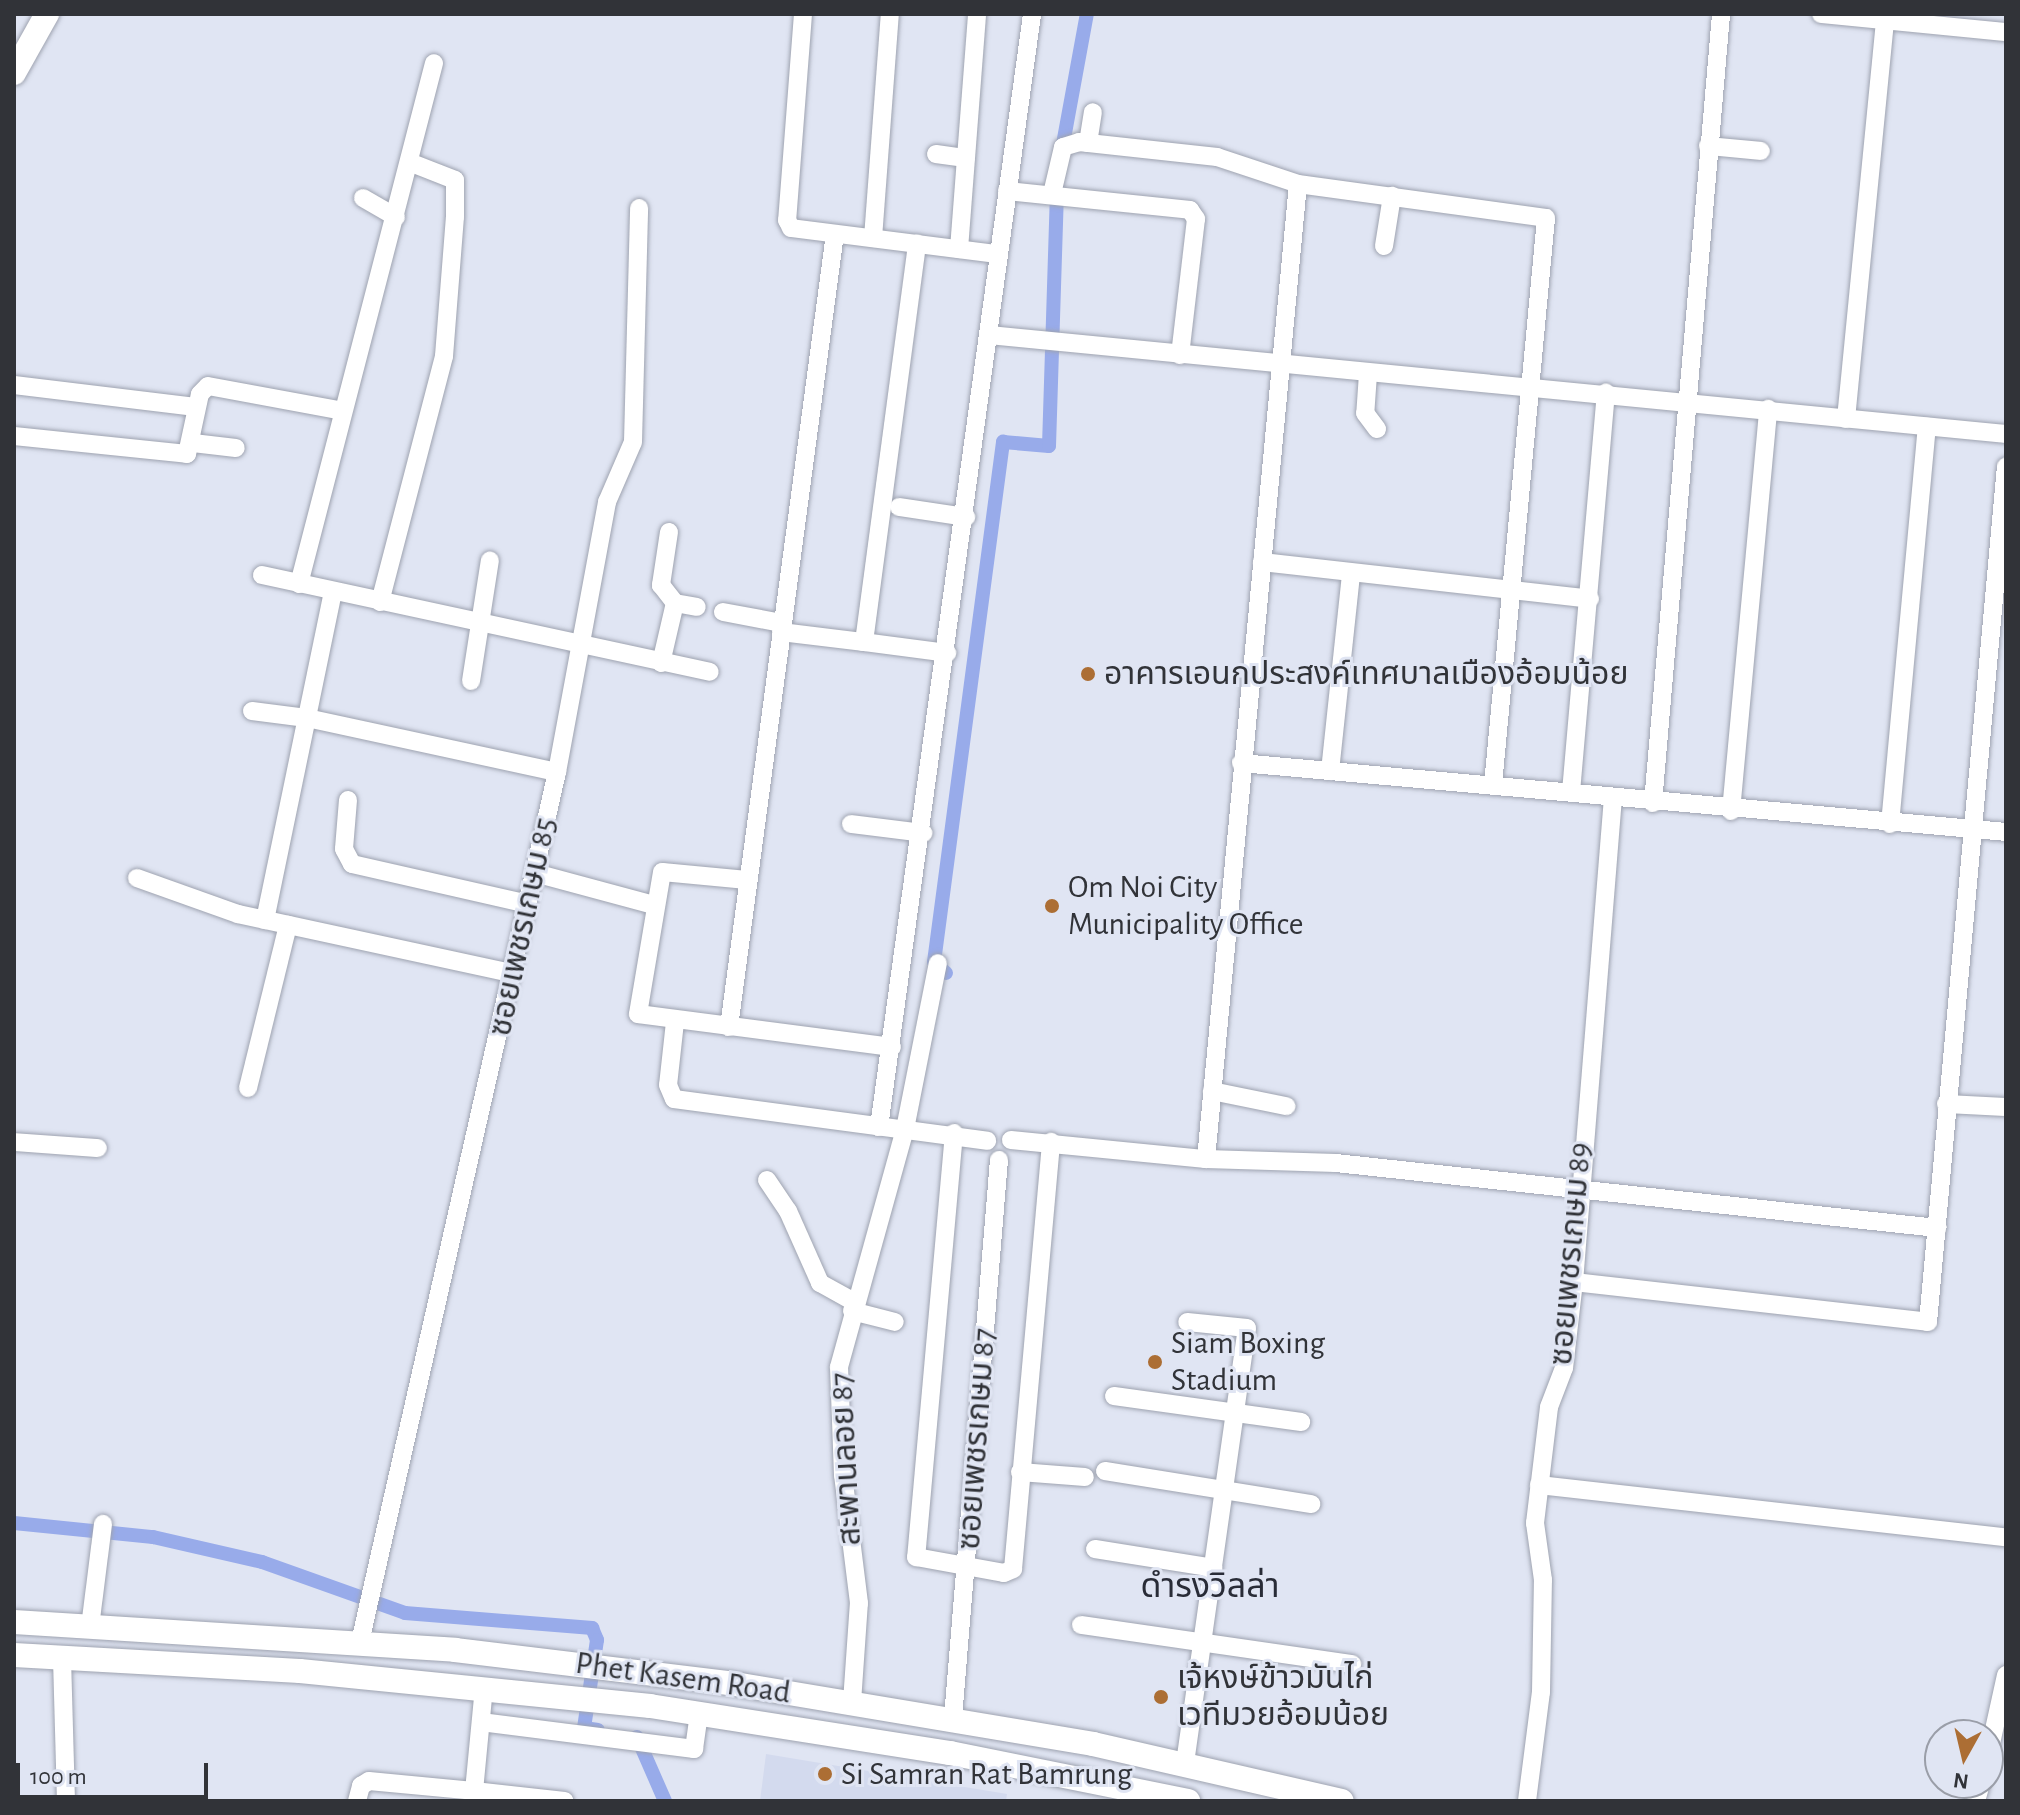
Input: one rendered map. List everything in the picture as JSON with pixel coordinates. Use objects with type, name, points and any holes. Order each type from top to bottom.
[{"type":"main road","points":[[14,73],[47,14]]},
{"type":"main road","name":"Phet Kasem Road","points":[[14,1622],[90,1627],[362,1632],[953,1718],[1185,1763],[1342,1801]]},
{"type":"main road","name":"Phet Kasem Road","points":[[14,1655],[484,1687],[587,1699],[699,1713],[950,1753],[1188,1801]]},
{"type":"main road","points":[[889,1743],[894,1708]]},
{"type":"main road","points":[[950,1753],[953,1718]]},
{"type":"main road","points":[[1089,1780],[1093,1744]]},
{"type":"street","points":[[803,14],[787,220],[793,229],[998,254]]},
{"type":"street","points":[[873,238],[890,14]]},
{"type":"street","points":[[959,249],[977,14]]},
{"type":"street","points":[[879,1127],[923,833],[1032,14]]},
{"type":"street","points":[[1653,803],[1721,14]]},
{"type":"street","points":[[1821,14],[2006,32]]},
{"type":"street","points":[[1846,419],[1885,21]]},
{"type":"street","points":[[299,584],[434,63]]},
{"type":"street","points":[[1088,143],[1093,112]]},
{"type":"street","points":[[1052,194],[1063,147],[1088,143],[1217,157],[1298,184],[1546,218],[1493,785]]},
{"type":"street","points":[[1708,146],[1761,151]]},
{"type":"street","points":[[936,154],[966,158]]},
{"type":"street","points":[[380,602],[444,356],[455,217],[455,180],[409,162]]},
{"type":"street","points":[[1206,1159],[1298,184]]},
{"type":"street","points":[[1007,191],[1190,210],[1196,219],[1180,355]]},
{"type":"street","points":[[1384,246],[1392,196]]},
{"type":"street","points":[[363,198],[396,217]]},
{"type":"street","name":"ซอยเพชรเกษม 85","points":[[362,1632],[557,772],[584,647],[607,502],[633,442],[639,208]]},
{"type":"street","points":[[729,1027],[835,234]]},
{"type":"street","points":[[864,642],[917,244]]},
{"type":"street","points":[[989,335],[1283,367],[1606,393],[1686,404],[1768,409],[2006,434]]},
{"type":"street","points":[[1368,374],[1365,413],[1377,429]]},
{"type":"street","points":[[14,385],[196,407]]},
{"type":"street","points":[[14,436],[183,454],[193,443],[196,407],[208,386],[343,411]]},
{"type":"street","points":[[1571,792],[1606,393]]},
{"type":"street","points":[[1731,811],[1768,409]]},
{"type":"street","points":[[1890,824],[1927,427]]},
{"type":"street","points":[[193,443],[236,448]]},
{"type":"street","points":[[1574,1282],[1924,1324],[1928,1322],[2006,467]]},
{"type":"street","points":[[899,507],[966,517]]},
{"type":"street","points":[[669,532],[661,585],[675,603],[697,607]]},
{"type":"street","points":[[471,681],[490,560]]},
{"type":"street","points":[[1262,562],[1590,599]]},
{"type":"street","points":[[1330,771],[1351,573]]},
{"type":"street","points":[[262,575],[710,672]]},
{"type":"street","points":[[265,920],[333,592]]},
{"type":"street","points":[[661,663],[675,603]]},
{"type":"street","points":[[723,612],[782,627],[947,653]]},
{"type":"street","points":[[252,711],[307,718],[557,772]]},
{"type":"street","points":[[1241,763],[1571,792],[1731,811],[2006,832]]},
{"type":"street","name":"ซอยเพชรเกษม 89","points":[[1527,1801],[1541,1692],[1539,1485],[1549,1407],[1564,1368],[1574,1282],[1577,1192],[1613,799]]},
{"type":"street","points":[[348,800],[344,849],[352,864],[528,904]]},
{"type":"street","points":[[851,824],[923,833]]},
{"type":"street","points":[[747,880],[666,871],[660,877],[638,1014],[675,1022],[892,1047]]},
{"type":"street","points":[[535,873],[654,905]]},
{"type":"street","points":[[137,878],[265,920],[511,973]]},
{"type":"street","points":[[248,1088],[288,925]]},
{"type":"street","name":"สะพานลอย 87","points":[[852,1702],[859,1603],[843,1475],[839,1367],[853,1306],[905,1129],[938,963]]},
{"type":"street","points":[[675,1022],[668,1085],[674,1099],[879,1127],[954,1133],[987,1141],[999,1133],[1011,1140],[1206,1159],[1336,1163],[1577,1192],[1937,1228]]},
{"type":"street","points":[[1212,1091],[1286,1106]]},
{"type":"street","points":[[1946,1104],[2006,1107]]},
{"type":"street","points":[[954,1133],[916,1557],[1004,1573],[1013,1569],[1051,1142]]},
{"type":"street","points":[[987,1141],[988,1154],[999,1160],[1010,1155],[1011,1140]]},
{"type":"street","points":[[14,1142],[98,1148]]},
{"type":"street","name":"ซอยเพชรเกษม 87","points":[[953,1718],[968,1566],[999,1160]]},
{"type":"street","points":[[767,1180],[788,1211],[820,1283],[853,1306],[895,1322]]},
{"type":"street","points":[[1185,1763],[1247,1328],[1187,1322]]},
{"type":"street","points":[[1114,1396],[1301,1422]]},
{"type":"street","points":[[1105,1471],[1311,1504]]},
{"type":"street","points":[[1020,1472],[1085,1477]]},
{"type":"street","points":[[1539,1485],[2006,1537]]},
{"type":"street","points":[[90,1627],[103,1524]]},
{"type":"street","points":[[1095,1549],[1213,1568]]},
{"type":"street","points":[[1081,1625],[1352,1664]]},
{"type":"street","points":[[62,1658],[66,1801]]},
{"type":"street","points":[[1996,1719],[2006,1675]]},
{"type":"street","points":[[474,1791],[484,1687]]},
{"type":"street","points":[[481,1722],[694,1749],[699,1713]]},
{"type":"street","points":[[357,1801],[361,1786],[369,1781],[564,1801]]},
{"type":"shaded area","name":"Si Samran Rat Bamrung","points":[[766,1754],[1007,1794],[1006,1801],[760,1801]]},
{"type":"waterway","points":[[1061,155],[1087,14]]},
{"type":"waterway","points":[[946,973],[934,962],[1003,442],[1049,446],[1057,188]]},
{"type":"waterway","points":[[14,1523],[153,1537],[262,1562],[405,1613],[592,1628],[597,1640],[584,1728],[598,1730]]},
{"type":"waterway","points":[[637,1737],[665,1801]]},
{"type":"place","name":"อาคารเอนกประสงค์เทศบาลเมืองอ้อมน้อย","points":[[1088,674]]},
{"type":"place","name":"Om Noi City Municipality Office","points":[[1052,906]]},
{"type":"place","name":"Siam Boxing Stadium","points":[[1155,1362]]},
{"type":"place","name":"เจ้หงษ์ข้าวมันไก่ เวทีมวยอ้อมน้อย","points":[[1161,1697]]},
{"type":"place","name":"Si Samran Rat Bamrung","points":[[825,1774]]},
{"type":"district","name":"ดำรงวิลล่า","points":[[1210,1588]]}]
